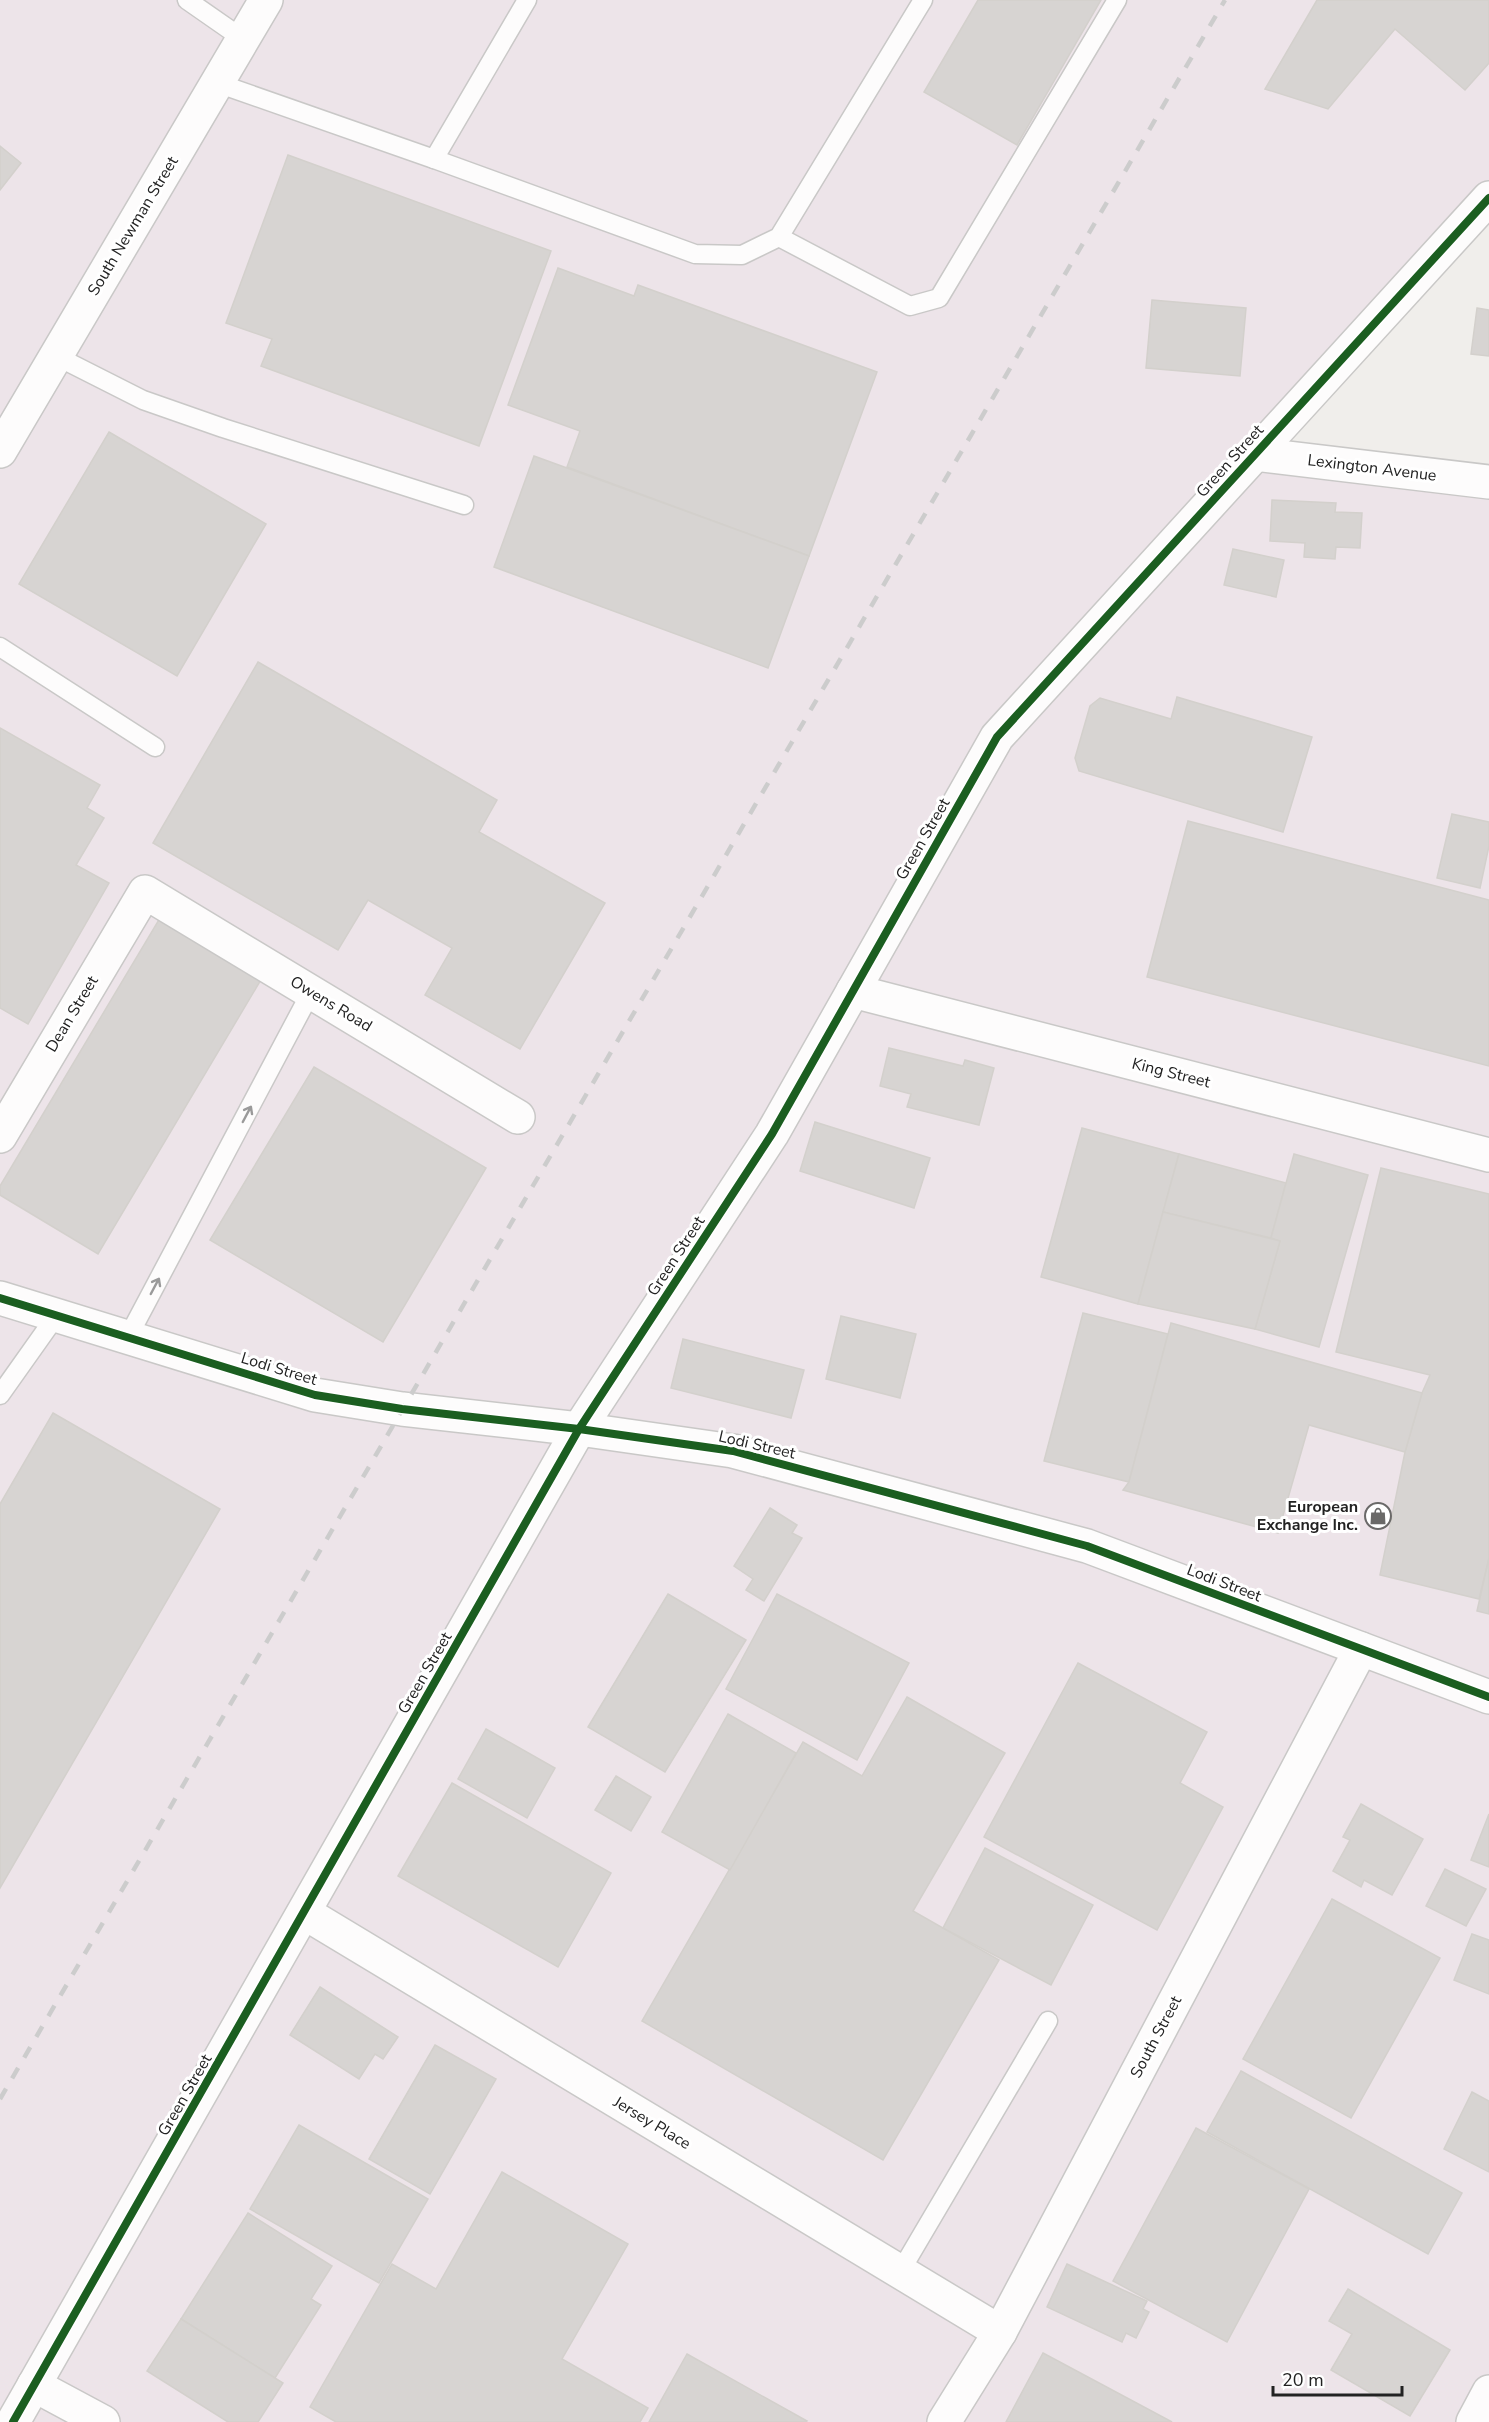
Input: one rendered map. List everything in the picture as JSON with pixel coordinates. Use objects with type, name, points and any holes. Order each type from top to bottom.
[{"type":"street","name":"South Newman Street","points":[[0,451],[266,0]]},
{"type":"street","name":"Green Street","points":[[13,2422],[579,1429],[772,1134],[997,737],[1489,198]]},
{"type":"street","name":"Lexington Avenue","points":[[1255,454],[1489,482]]},
{"type":"street","name":"Owens Road","points":[[145,892],[518,1118]]},
{"type":"street","name":"Dean Street","points":[[0,1136],[145,892]]},
{"type":"street","name":"King Street","points":[[853,991],[1489,1155]]},
{"type":"street","name":"Lodi Street","points":[[0,1298],[315,1395],[402,1409],[579,1429],[733,1451],[1088,1546],[1489,1697]]},
{"type":"street","name":"South Street","points":[[944,2422],[1000,2332],[1361,1649]]},
{"type":"street","name":"Jersey Place","points":[[305,1913],[1000,2332]]},
{"type":"street","points":[[34,2385],[103,2422]]},
{"type":"street","points":[[1473,2422],[1489,2392]]},
{"type":"lane","points":[[187,0],[243,39]]},
{"type":"lane","points":[[434,159],[527,0]]},
{"type":"lane","points":[[217,83],[695,254],[742,255],[779,237],[923,0]]},
{"type":"lane","points":[[779,237],[910,306],[939,298],[1117,0]]},
{"type":"lane","points":[[56,356],[143,400],[234,432],[464,505]]},
{"type":"lane","points":[[0,647],[155,747]]},
{"type":"lane","points":[[128,1337],[311,992]]},
{"type":"lane","points":[[0,1395],[56,1316]]},
{"type":"lane","points":[[900,2272],[1048,2020]]},
{"type":"shaded area","points":[[0,0],[1489,0],[1489,206],[1273,446],[1489,476],[1489,2422],[0,2422]]},
{"type":"building","points":[[978,0],[1101,0],[1017,145],[924,92]]},
{"type":"building","points":[[1317,0],[1489,0],[1489,63],[1465,90],[1395,29],[1328,109],[1265,89]]},
{"type":"building","points":[[0,146],[21,163],[0,190]]},
{"type":"building","points":[[288,155],[551,251],[479,446],[261,366],[272,339],[226,323]]},
{"type":"building","points":[[558,268],[634,296],[638,285],[877,372],[809,556],[567,467],[580,431],[508,405]]},
{"type":"building","points":[[1152,300],[1246,308],[1240,376],[1146,368]]},
{"type":"building","points":[[1477,308],[1489,310],[1489,356],[1471,354]]},
{"type":"building","points":[[109,432],[266,524],[177,676],[19,584]]},
{"type":"building","points":[[534,456],[809,556],[768,668],[494,567]]},
{"type":"building","points":[[1272,500],[1336,503],[1335,512],[1362,513],[1360,548],[1336,547],[1335,559],[1304,557],[1305,543],[1270,541]]},
{"type":"building","points":[[1233,549],[1284,560],[1276,597],[1224,585]]},
{"type":"building","points":[[258,662],[497,800],[479,832],[605,903],[520,1049],[425,995],[452,948],[368,900],[338,950],[153,843]]},
{"type":"building","points":[[1177,697],[1312,737],[1283,832],[1079,771],[1075,758],[1090,706],[1100,698],[1171,719]]},
{"type":"building","points":[[0,728],[100,785],[87,808],[104,818],[76,865],[109,883],[28,1024],[0,1008]]},
{"type":"building","points":[[1452,814],[1489,822],[1489,846],[1480,888],[1437,878]]},
{"type":"building","points":[[1188,821],[1489,900],[1489,1066],[1147,977]]},
{"type":"building","points":[[160,918],[262,978],[98,1254],[0,1195],[0,1186]]},
{"type":"building","points":[[889,1048],[963,1066],[965,1060],[994,1068],[979,1125],[907,1107],[911,1094],[880,1086]]},
{"type":"building","points":[[314,1067],[486,1168],[383,1342],[210,1240]]},
{"type":"building","points":[[815,1122],[930,1158],[914,1208],[800,1171]]},
{"type":"building","points":[[1082,1128],[1179,1154],[1138,1304],[1041,1277]]},
{"type":"building","points":[[1179,1154],[1286,1183],[1271,1238],[1163,1212]]},
{"type":"building","points":[[1294,1154],[1368,1175],[1319,1347],[1255,1329],[1280,1241],[1271,1238]]},
{"type":"building","points":[[1381,1168],[1489,1194],[1489,1558],[1479,1599],[1380,1575],[1405,1452],[1422,1393],[1430,1375],[1336,1352]]},
{"type":"building","points":[[1163,1212],[1280,1241],[1255,1329],[1138,1304]]},
{"type":"building","points":[[1083,1313],[1168,1334],[1129,1482],[1044,1461]]},
{"type":"building","points":[[841,1316],[916,1334],[900,1398],[826,1379]]},
{"type":"building","points":[[1171,1323],[1422,1393],[1405,1452],[1309,1425],[1278,1533],[1123,1490],[1129,1482]]},
{"type":"building","points":[[683,1339],[804,1370],[791,1418],[671,1388]]},
{"type":"building","points":[[53,1413],[220,1509],[0,1888],[0,1504]]},
{"type":"building","points":[[770,1508],[797,1525],[792,1533],[802,1538],[764,1601],[746,1590],[753,1579],[734,1566]]},
{"type":"building","points":[[1489,1558],[1489,1614],[1477,1611]]},
{"type":"building","points":[[668,1594],[746,1640],[665,1772],[588,1727]]},
{"type":"building","points":[[777,1594],[909,1663],[857,1760],[726,1689]]},
{"type":"building","points":[[1078,1663],[1207,1732],[1180,1783],[1223,1807],[1157,1930],[984,1837]]},
{"type":"building","points":[[907,1697],[1005,1753],[913,1911],[999,1960],[883,2160],[642,2021],[803,1742],[862,1776]]},
{"type":"building","points":[[728,1714],[796,1753],[730,1870],[662,1832]]},
{"type":"building","points":[[486,1729],[555,1768],[527,1818],[458,1779]]},
{"type":"building","points":[[616,1776],[651,1797],[631,1831],[595,1810]]},
{"type":"building","points":[[452,1783],[611,1873],[558,1967],[398,1876]]},
{"type":"building","points":[[1361,1804],[1423,1839],[1392,1895],[1364,1880],[1361,1887],[1333,1871],[1350,1840],[1343,1837]]},
{"type":"building","points":[[1489,1814],[1489,1867],[1471,1860]]},
{"type":"building","points":[[985,1848],[1093,1905],[1051,1985],[943,1928]]},
{"type":"building","points":[[1445,1869],[1486,1889],[1466,1926],[1426,1906]]},
{"type":"building","points":[[1332,1899],[1440,1958],[1351,2118],[1243,2059]]},
{"type":"building","points":[[1472,1934],[1489,1940],[1489,1994],[1454,1980]]},
{"type":"building","points":[[320,1987],[398,2037],[383,2059],[375,2054],[359,2079],[290,2035]]},
{"type":"building","points":[[435,2045],[496,2079],[430,2194],[369,2159]]},
{"type":"building","points":[[1241,2071],[1462,2193],[1428,2254],[1207,2132]]},
{"type":"building","points":[[1472,2092],[1489,2101],[1489,2172],[1444,2149]]},
{"type":"building","points":[[299,2125],[428,2199],[379,2283],[250,2209]]},
{"type":"building","points":[[1196,2128],[1309,2189],[1227,2342],[1113,2281]]},
{"type":"building","points":[[502,2172],[628,2244],[562,2359],[648,2408],[640,2422],[336,2422],[310,2407],[392,2264],[436,2289]]},
{"type":"building","points":[[248,2213],[332,2266],[311,2299],[321,2305],[275,2378],[181,2319]]},
{"type":"building","points":[[1067,2264],[1147,2301],[1143,2309],[1149,2312],[1136,2338],[1126,2333],[1122,2342],[1047,2307]]},
{"type":"building","points":[[1348,2289],[1450,2350],[1410,2416],[1331,2370],[1352,2334],[1329,2321]]},
{"type":"building","points":[[181,2319],[283,2383],[258,2422],[228,2422],[147,2371]]},
{"type":"building","points":[[1043,2353],[1172,2422],[1006,2422]]},
{"type":"building","points":[[687,2354],[807,2421],[649,2422]]},
{"type":"railway","points":[[0,2099],[1225,0]]},
{"type":"cycle path","points":[[13,2422],[579,1429],[772,1134],[997,737],[1489,198]]},
{"type":"cycle path","points":[[0,1298],[315,1395],[402,1409],[579,1429],[733,1451],[1087,1546],[1489,1697]]},
{"type":"place","name":"European Exchange Inc.","points":[[1378,1516]]}]
